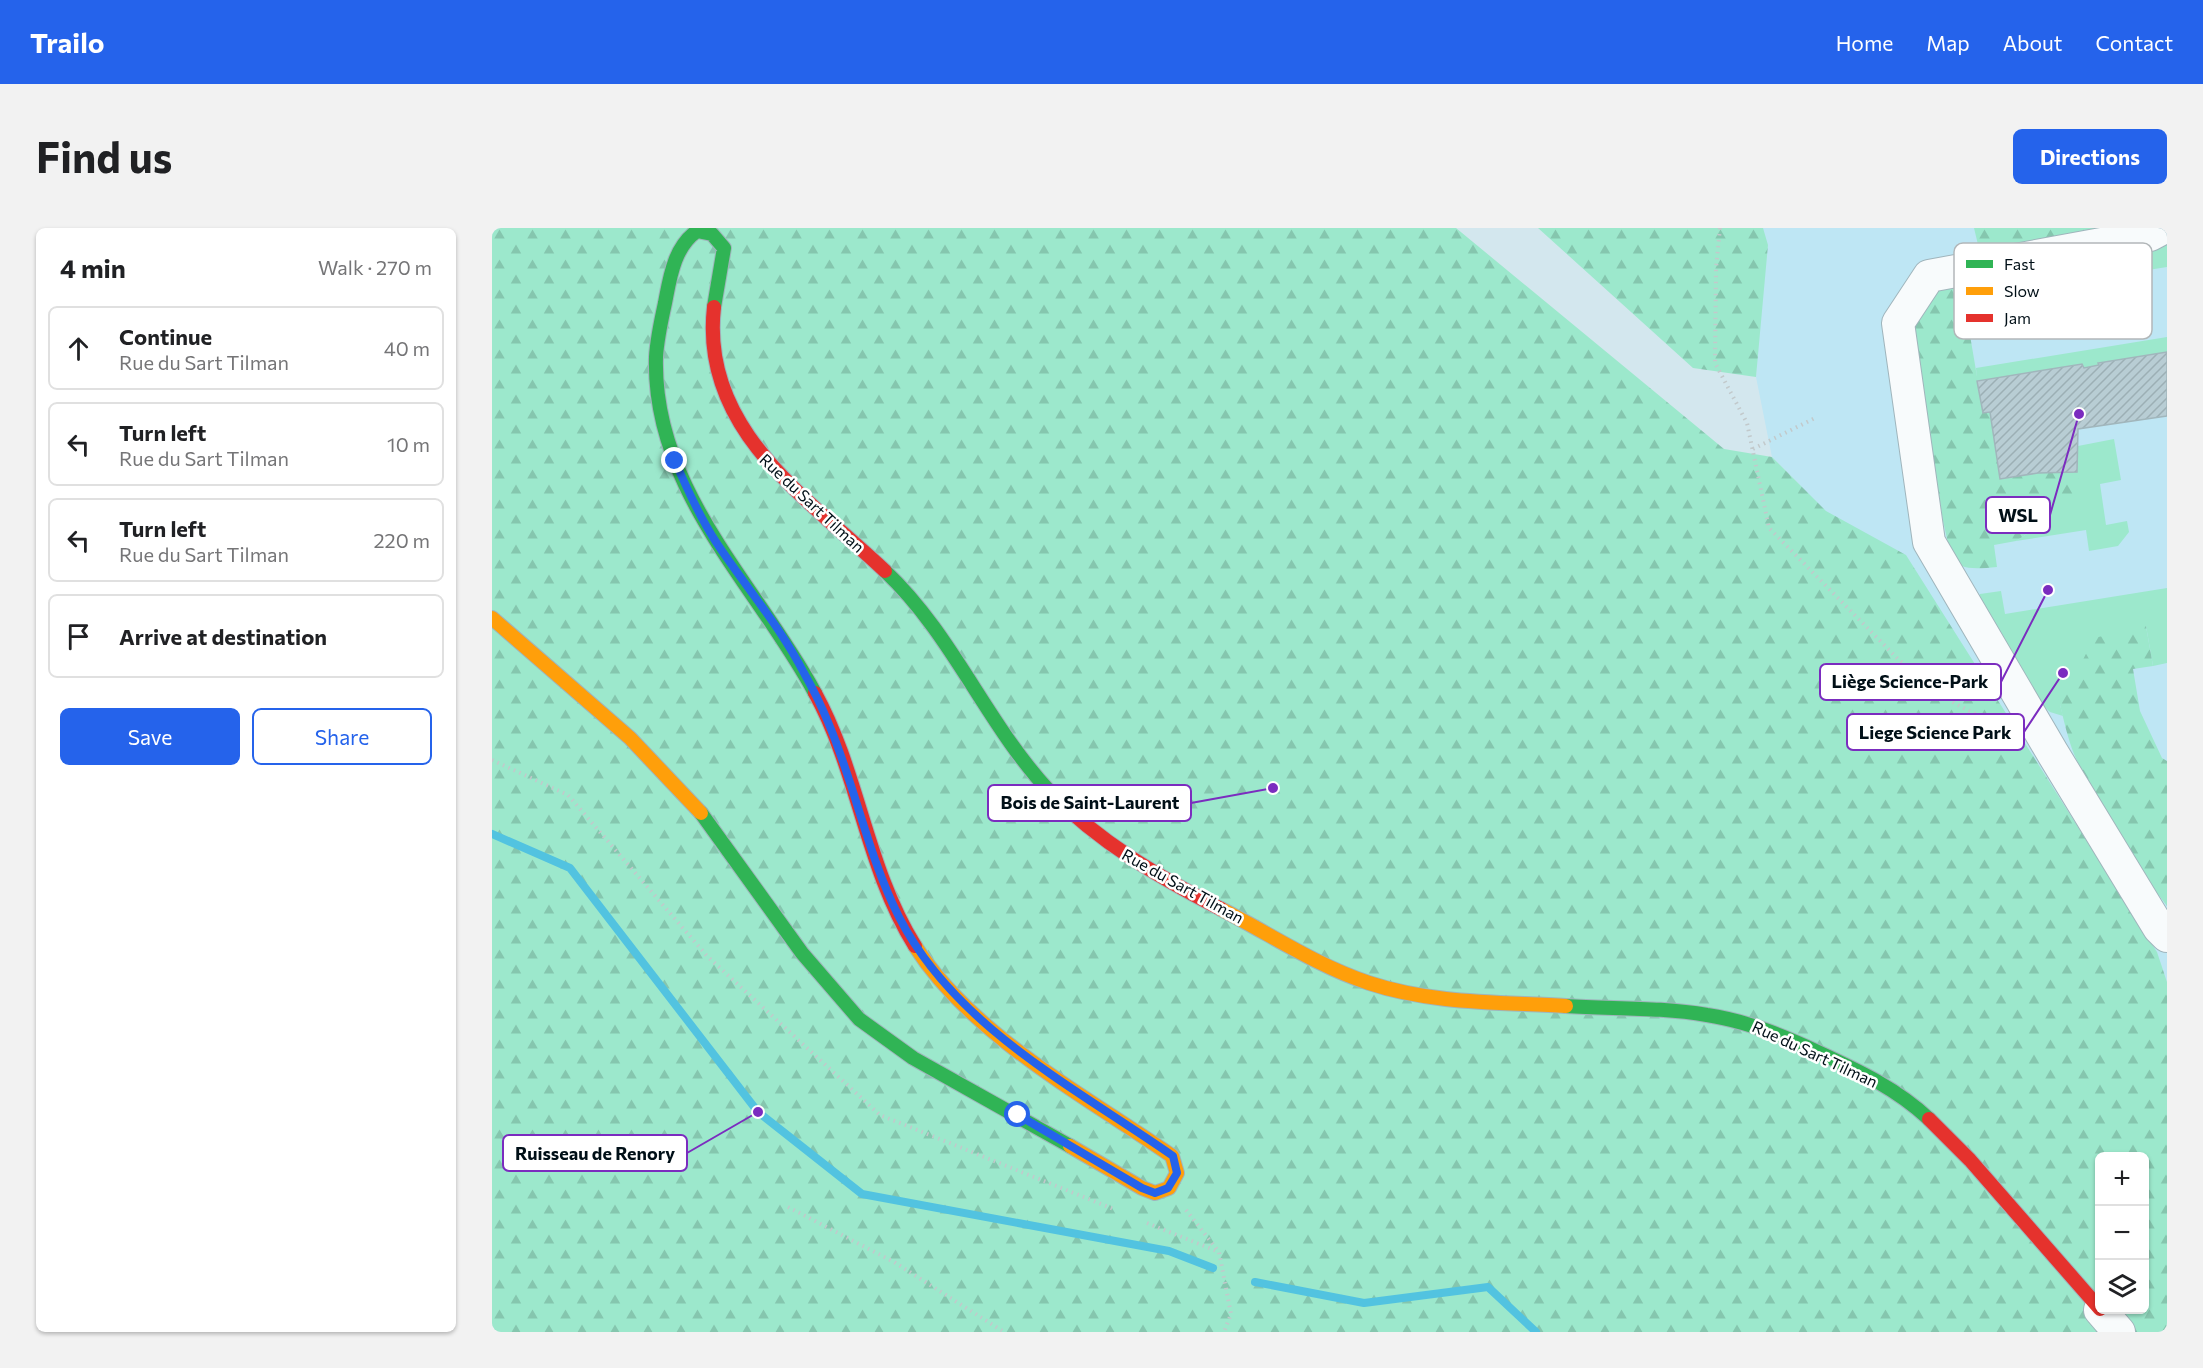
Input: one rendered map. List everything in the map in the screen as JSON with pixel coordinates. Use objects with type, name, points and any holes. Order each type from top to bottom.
[{"type":"street","points":[[2107,243],[2150,235],[2163,228]]},
{"type":"street","name":"Rue du Sart Tilman","points":[[1168,1188],[1177,1173],[1173,1156],[994,1032],[956,997],[922,956],[899,917],[878,865],[829,722],[782,635],[715,541],[695,507],[675,461],[661,411],[656,365],[660,324],[668,287],[683,242],[697,231],[712,234],[724,248],[713,323],[715,362],[726,397],[740,427],[759,453],[792,488],[897,582],[924,612],[1016,750],[1047,789],[1079,822],[1130,860],[1319,960],[1368,983],[1409,993],[1465,1002],[1680,1011],[1730,1018],[1768,1029],[1873,1078],[1913,1104],[1954,1142],[2095,1303]]},
{"type":"street","points":[[1954,271],[1929,276],[1898,323],[1929,542],[2052,752],[2159,928],[2167,936]]},
{"type":"street","points":[[492,618],[630,738],[696,806],[802,953],[859,1019],[913,1058],[1018,1115],[1142,1188],[1155,1193],[1168,1188]]},
{"type":"street","name":"Rue du Sart Tilman","points":[[2104,1314],[2119,1332]]},
{"type":"path","points":[[1720,228],[1716,268],[1716,363],[1747,423],[1769,528],[1900,661],[1954,703],[2013,732]]},
{"type":"path","points":[[1753,449],[1815,418]]},
{"type":"path","points":[[1168,1188],[1219,1252],[1231,1314],[1224,1332]]},
{"type":"path","points":[[788,1207],[894,1262],[1004,1332]]},
{"type":"shaded area","points":[[1742,228],[2167,228],[2167,982],[2154,948],[2017,731],[1798,483],[1772,457],[1756,377],[1757,360]]},
{"type":"green space","points":[[492,228],[1456,228],[1724,449],[1772,457],[1826,511],[1906,555],[2157,952],[2167,982],[2167,1332],[492,1332]]},
{"type":"green space","points":[[1538,228],[1763,228],[1768,245],[1756,377],[1693,368]]},
{"type":"green space","points":[[1974,228],[2126,228],[2038,243],[1978,243]]},
{"type":"green space","points":[[2167,244],[2167,267],[2152,269],[2152,252]]},
{"type":"green space","points":[[1954,283],[1954,339],[1971,339],[1983,412],[1990,412],[2000,479],[2038,473],[2077,472],[2081,494],[2037,500],[2042,524],[2016,541],[1994,545],[1997,567],[1970,568],[1956,562],[1949,547],[1943,521],[1913,330],[1915,315],[1940,286]]},
{"type":"green space","points":[[2167,337],[2167,352],[2099,363],[2099,365],[2084,368],[2082,364],[1977,381],[1976,368]]},
{"type":"green space","points":[[2114,439],[2121,480],[2100,484],[2106,525],[2127,521],[2129,532],[2118,546],[2089,551],[2086,530],[2016,541],[2042,524],[2037,500],[2077,472],[2078,446]]},
{"type":"green space","points":[[2167,588],[2167,663],[2153,666],[2146,626],[2060,705],[2063,716],[2050,712],[2037,700],[1976,606],[1980,594],[2001,591],[2005,614]]},
{"type":"green space","points":[[2146,626],[2153,666],[2133,669],[2140,711],[2162,758],[2167,761],[2167,906],[2128,852],[2093,794],[2072,748],[2060,705],[2094,638]]},
{"type":"building","points":[[2167,352],[2167,416],[2078,429],[2077,472],[2038,473],[2000,479],[1990,412],[1983,413],[1977,381],[2082,364],[2084,368],[2099,365],[2098,363]]},
{"type":"waterway","points":[[492,834],[570,868],[758,1112],[862,1194],[1169,1251],[1213,1268]]},
{"type":"waterway","points":[[1255,1282],[1364,1303],[1488,1287],[1536,1332]]},
{"type":"traffic: fast","points":[[714,307],[724,248],[712,234],[697,231],[683,245],[678,254],[669,283],[657,344],[659,405],[671,450],[689,493],[712,534],[815,693]]},
{"type":"traffic: fast","points":[[885,571],[931,623],[1007,738],[1050,792]]},
{"type":"traffic: fast","points":[[701,813],[802,953],[859,1019],[913,1058],[1070,1146]]},
{"type":"traffic: fast","points":[[1566,1006],[1690,1012],[1751,1025],[1793,1041],[1863,1074],[1891,1090],[1929,1119]]},
{"type":"traffic: slow","points":[[492,618],[630,738],[701,813]]},
{"type":"traffic: slow","points":[[1221,909],[1331,968],[1393,990],[1466,1001],[1566,1006]]},
{"type":"traffic: slow","points":[[915,946],[939,978],[967,1008],[999,1036],[1068,1087],[1172,1156],[1177,1173],[1169,1188],[1155,1193],[1142,1188],[1070,1146]]},
{"type":"traffic: jam","points":[[714,307],[714,351],[724,390],[741,425],[765,457],[793,487],[885,571]]},
{"type":"traffic: jam","points":[[815,693],[842,755],[885,885],[898,916],[915,946]]},
{"type":"traffic: jam","points":[[1050,792],[1089,827],[1131,858],[1221,909]]},
{"type":"traffic: jam","points":[[1929,1119],[1970,1160],[2095,1303]]},
{"type":"place","name":"WSL","points":[[2079,414]]},
{"type":"place","name":"Liège Science-Park","points":[[2048,590]]},
{"type":"place","name":"Liege Science Park","points":[[2063,673]]},
{"type":"place","name":"Bois de Saint-Laurent","points":[[1273,788]]},
{"type":"place","name":"Ruisseau de Renory","points":[[758,1112]]},
{"type":"route","points":[[675,461],[695,507],[715,541],[782,635],[829,722],[878,865],[899,917],[922,956],[956,997],[994,1032],[1173,1156],[1177,1173],[1168,1188],[1155,1193],[1142,1188],[1018,1115]]}]
